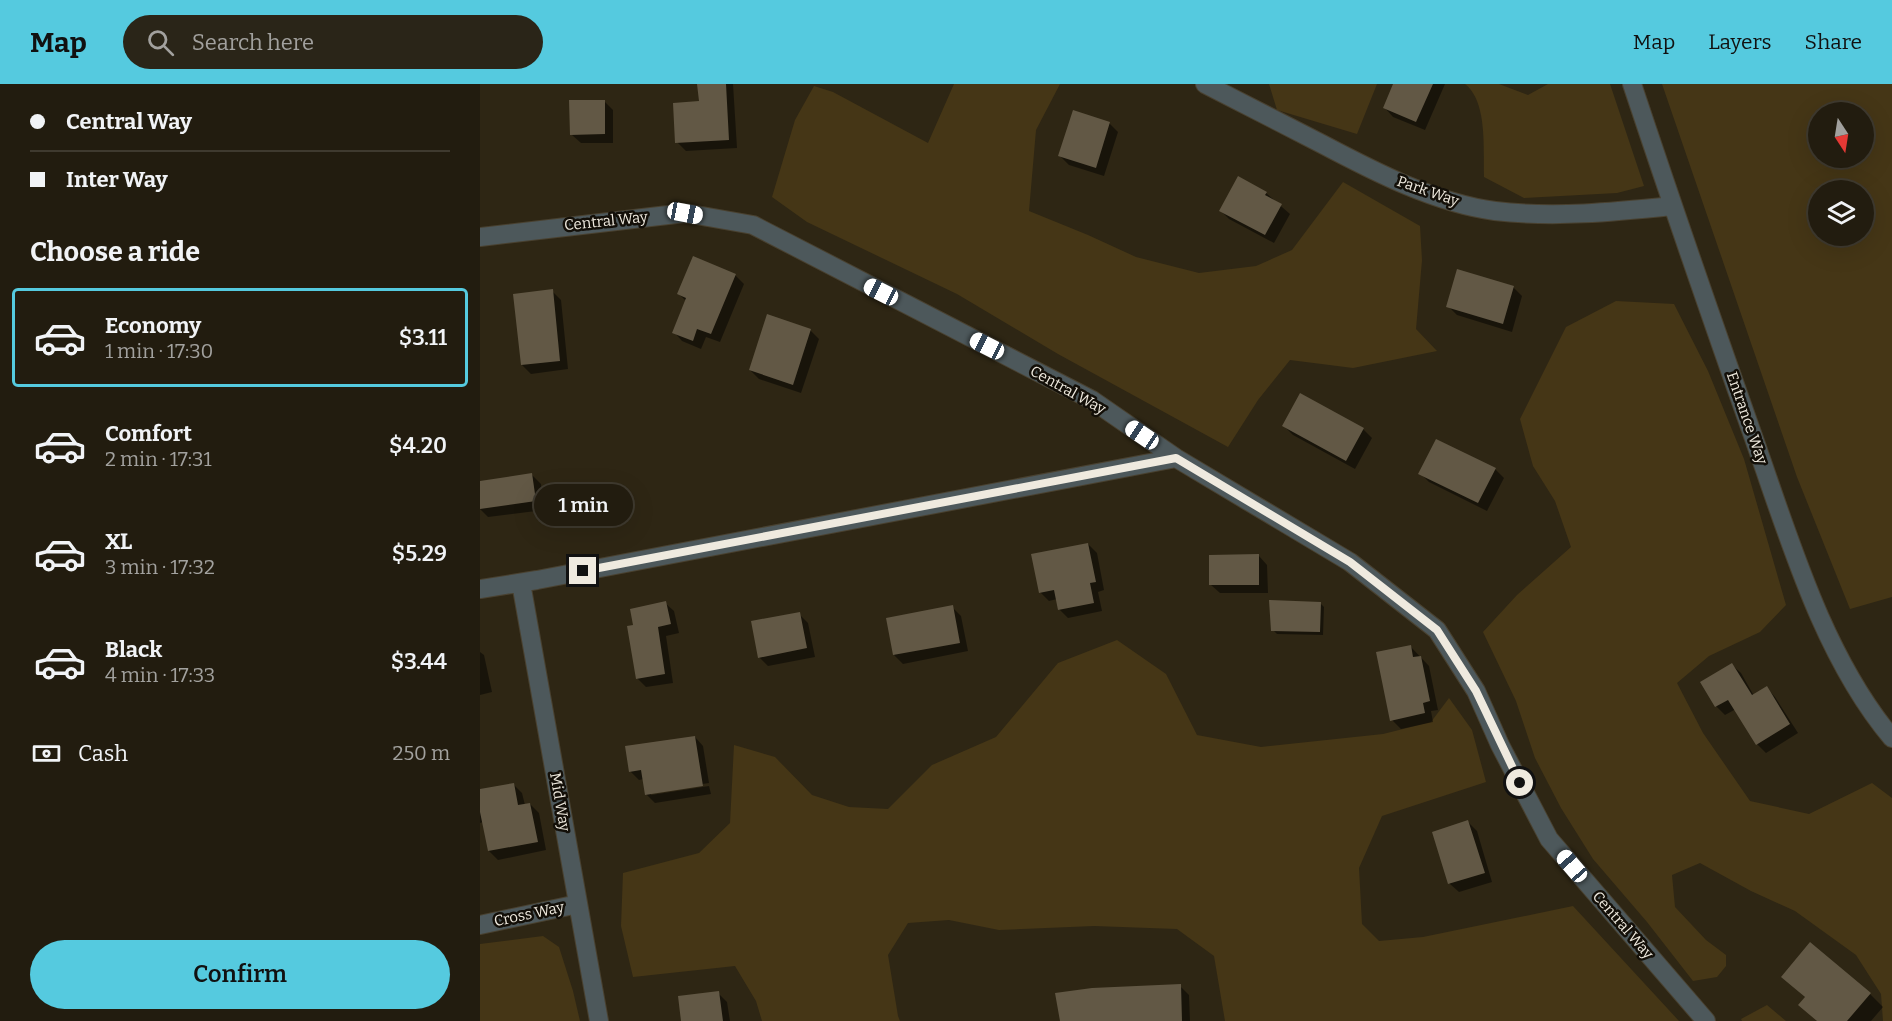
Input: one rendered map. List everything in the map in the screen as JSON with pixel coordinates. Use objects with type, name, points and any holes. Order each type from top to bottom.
[{"type":"street","name":"Park Way","points":[[1205,84],[1376,172],[1437,197],[1495,211],[1615,212],[1672,206]]},
{"type":"street","name":"Entrance Way","points":[[1632,84],[1672,206],[1796,557],[1828,634],[1854,686],[1892,738]]},
{"type":"street","name":"Central Way","points":[[480,237],[685,213],[753,225],[1092,400],[1176,458],[1350,562],[1437,630],[1476,691],[1500,745],[1549,839],[1706,1021]]},
{"type":"street","points":[[480,589],[1176,458]]},
{"type":"street","name":"Mid Way","points":[[521,583],[598,1021]]},
{"type":"street","name":"Cross Way","points":[[480,925],[578,904]]},
{"type":"shaded area","points":[[954,84],[1060,84],[1036,130],[1029,211],[1136,257],[1199,273],[1256,266],[1292,250],[1343,182],[1420,226],[1422,260],[1416,329],[1437,351],[1353,368],[1290,360],[1258,400],[1228,447],[1058,354],[957,294],[807,222],[772,197],[795,120],[814,86],[833,92],[928,143]]},
{"type":"shaded area","points":[[1269,84],[1377,84],[1357,134],[1277,110]]},
{"type":"shaded area","points":[[1465,84],[1499,84],[1528,95],[1548,84],[1610,84],[1644,186],[1617,193],[1524,198],[1484,177],[1481,114],[1478,102]]},
{"type":"shaded area","points":[[1662,84],[1892,84],[1892,597],[1850,609],[1797,477]]},
{"type":"shaded area","points":[[1616,301],[1674,304],[1708,371],[1744,459],[1786,605],[1760,632],[1709,656],[1677,683],[1703,733],[1750,801],[1809,814],[1872,783],[1892,798],[1892,1021],[1883,1021],[1881,994],[1856,955],[1795,911],[1751,891],[1700,863],[1672,875],[1675,907],[1706,940],[1726,955],[1726,966],[1717,977],[1693,981],[1647,922],[1593,859],[1561,808],[1535,758],[1516,701],[1483,632],[1517,595],[1571,547],[1555,501],[1533,466],[1520,419],[1566,327]]},
{"type":"shaded area","points":[[1117,640],[1166,674],[1197,735],[1261,747],[1383,734],[1431,722],[1449,698],[1472,730],[1486,782],[1382,816],[1359,868],[1362,924],[1379,941],[1423,937],[1573,906],[1679,1021],[1225,1021],[1214,956],[1177,929],[1094,926],[999,930],[949,920],[908,923],[888,955],[900,1021],[762,1021],[756,1001],[735,966],[633,977],[621,926],[623,873],[699,853],[730,823],[734,745],[775,757],[812,795],[849,807],[888,809],[932,765],[996,737],[1058,663]]},
{"type":"shaded area","points":[[543,936],[559,947],[580,1021],[480,1021],[480,944]]},
{"type":"shaded area","points":[[1767,1005],[1786,1021],[1742,1021],[1741,1019]]},
{"type":"building","points":[[697,84],[726,84],[729,140],[675,143],[673,103],[699,101]]},
{"type":"building","points":[[1393,84],[1433,84],[1416,122],[1383,108]]},
{"type":"building","points":[[569,100],[605,100],[605,134],[570,135]]},
{"type":"building","points":[[1073,110],[1110,122],[1096,168],[1058,156]]},
{"type":"building","points":[[1238,176],[1267,192],[1265,195],[1282,204],[1265,235],[1219,211]]},
{"type":"building","points":[[693,256],[736,274],[711,334],[697,329],[693,341],[672,333],[686,298],[677,294]]},
{"type":"building","points":[[1457,269],[1514,286],[1503,324],[1446,307]]},
{"type":"building","points":[[553,289],[560,361],[521,365],[513,294]]},
{"type":"building","points":[[767,314],[811,329],[793,385],[749,370]]},
{"type":"building","points":[[1300,393],[1364,428],[1346,461],[1282,426]]},
{"type":"building","points":[[1436,439],[1496,468],[1478,503],[1418,474]]},
{"type":"building","points":[[532,473],[536,501],[480,509],[480,481]]},
{"type":"building","points":[[1088,543],[1096,582],[1090,583],[1094,603],[1058,610],[1054,590],[1039,593],[1031,554]]},
{"type":"building","points":[[1259,554],[1259,585],[1209,585],[1209,555]]},
{"type":"building","points":[[1269,600],[1321,602],[1320,632],[1271,631]]},
{"type":"building","points":[[666,601],[671,624],[658,627],[665,674],[636,679],[627,626],[633,625],[630,609]]},
{"type":"building","points":[[953,605],[960,643],[893,655],[886,618]]},
{"type":"building","points":[[800,612],[807,648],[758,658],[751,621]]},
{"type":"building","points":[[1411,645],[1413,657],[1421,656],[1430,701],[1423,703],[1425,713],[1390,721],[1376,652]]},
{"type":"building","points":[[1732,663],[1752,695],[1767,686],[1790,724],[1756,745],[1728,700],[1715,707],[1700,682]]},
{"type":"building","points":[[695,736],[703,786],[645,795],[641,770],[629,772],[625,746]]},
{"type":"building","points":[[514,783],[518,805],[530,803],[538,842],[488,851],[480,812],[480,789]]},
{"type":"building","points":[[1468,820],[1485,873],[1448,884],[1432,832]]},
{"type":"building","points":[[1810,942],[1871,993],[1847,1021],[1817,1021],[1798,1005],[1805,997],[1781,977]]},
{"type":"building","points":[[1181,984],[1182,1021],[1060,1021],[1055,993],[1092,988]]},
{"type":"building","points":[[719,991],[723,1021],[681,1021],[678,996]]},
{"type":"route","points":[[583,571],[1176,458],[1350,562],[1437,630],[1476,691],[1520,783]]}]
